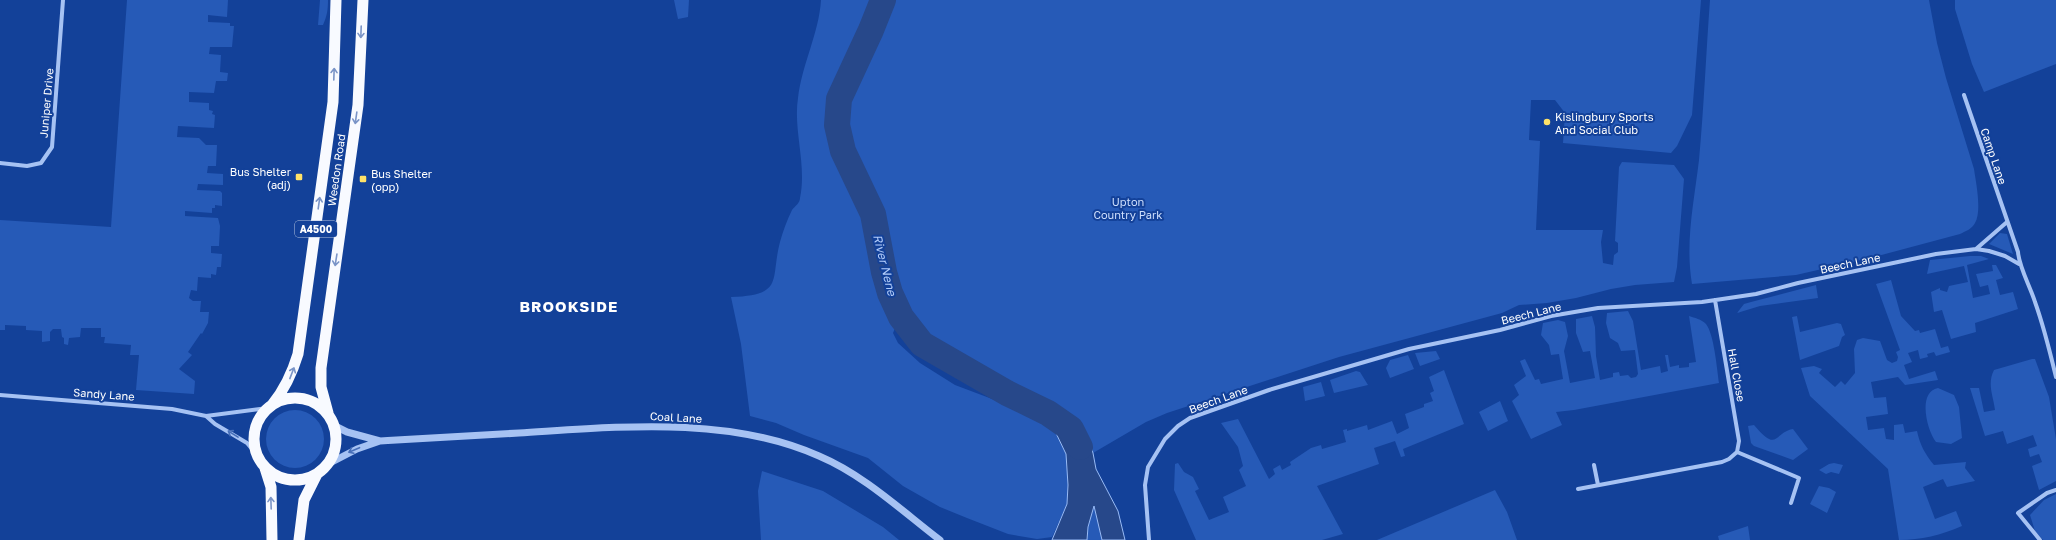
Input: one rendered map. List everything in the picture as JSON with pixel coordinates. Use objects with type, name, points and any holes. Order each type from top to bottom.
[{"type":"highway","name":"Weedon Road","points":[[270,407],[284,391],[292,374],[298,354],[333,102],[336,0]]},
{"type":"highway","name":"Weedon Road","points":[[328,413],[322,388],[320,368],[358,104],[363,0]]},
{"type":"highway","points":[[265,468],[273,474],[290,481],[308,479],[317,474],[330,463],[336,444],[334,426],[328,413],[313,401],[298,397],[281,400],[270,407],[256,426],[254,436],[257,455],[265,468],[271,487],[272,540]]},
{"type":"highway","points":[[299,540],[304,500],[317,474]]},
{"type":"street","name":"Juniper Drive","points":[[0,163],[27,166],[41,163],[52,147],[63,0]]},
{"type":"street","name":"Camp Lane","points":[[1964,95],[2018,252],[2019,264],[2026,276],[2044,327],[2056,377]]},
{"type":"street","points":[[1976,249],[2007,222]]},
{"type":"street","name":"Beech Lane","points":[[1149,540],[1146,485],[1148,467],[1165,439],[1178,426],[1190,418],[1269,390],[1409,349],[1500,330],[1551,316],[1598,308],[1715,300],[1756,294],[1936,254],[1976,249],[2000,254],[2019,264]]},
{"type":"street","name":"Hall Close","points":[[1715,300],[1739,441],[1737,452]]},
{"type":"street","name":"Sandy Lane","points":[[0,395],[172,409],[206,416]]},
{"type":"street","points":[[206,416],[270,407]]},
{"type":"street","points":[[206,416],[215,424],[247,443],[257,455]]},
{"type":"street","name":"Coal Lane","points":[[334,426],[347,432],[380,441]]},
{"type":"street","name":"Coal Lane","points":[[330,463],[357,449],[380,441],[640,426],[710,430],[782,441],[807,451],[855,475],[940,540]]},
{"type":"street","points":[[1578,490],[1722,462],[1729,459],[1737,452],[1799,478],[1791,503]]},
{"type":"street","points":[[1594,465],[1598,485]]},
{"type":"street","points":[[2040,540],[2018,513],[2047,493],[2056,490]]},
{"type":"green space","points":[[127,0],[228,0],[227,17],[208,15],[208,22],[230,23],[230,26],[234,26],[232,47],[210,47],[209,54],[221,55],[220,72],[228,73],[227,81],[216,81],[214,93],[189,92],[189,102],[209,103],[209,110],[213,111],[212,114],[215,115],[214,128],[178,126],[177,137],[199,138],[206,145],[217,145],[216,166],[208,166],[207,173],[223,174],[223,185],[198,184],[197,190],[220,191],[222,193],[222,206],[215,205],[215,208],[212,208],[212,213],[185,211],[185,216],[218,218],[220,226],[219,246],[211,246],[211,253],[222,254],[221,267],[217,267],[216,275],[211,274],[211,278],[198,277],[197,291],[191,290],[189,298],[193,301],[201,301],[200,312],[209,312],[208,323],[202,334],[201,333],[188,352],[192,355],[179,369],[195,381],[194,394],[136,390],[139,355],[130,355],[131,345],[104,343],[105,337],[101,337],[101,328],[81,328],[80,337],[69,338],[68,345],[64,344],[61,329],[53,329],[50,332],[50,341],[42,342],[42,331],[26,330],[26,326],[5,325],[5,330],[0,330],[0,220],[111,227]]},
{"type":"green space","points":[[320,0],[328,0],[327,13],[323,25],[318,25]]},
{"type":"green space","points":[[674,0],[689,0],[688,17],[678,19]]},
{"type":"green space","points":[[821,0],[874,0],[832,103],[833,130],[846,171],[868,221],[876,269],[884,295],[898,321],[893,333],[898,343],[920,363],[955,385],[1029,413],[1054,429],[1066,454],[1068,485],[1067,504],[1052,537],[1037,539],[1008,534],[967,518],[940,507],[903,486],[868,458],[804,435],[776,423],[750,416],[741,344],[731,297],[748,296],[768,289],[774,276],[780,242],[788,218],[800,200],[802,173],[797,123],[798,98],[803,73],[820,12]]},
{"type":"green space","name":"Upton Country Park","points":[[883,0],[1701,0],[1692,115],[1677,146],[1671,153],[1563,143],[1565,113],[1555,100],[1531,100],[1529,140],[1540,141],[1536,230],[1603,230],[1601,242],[1603,263],[1613,265],[1614,255],[1618,252],[1618,243],[1615,241],[1619,167],[1622,162],[1674,165],[1684,179],[1677,267],[1674,282],[1635,285],[1547,303],[1519,305],[1502,313],[1339,357],[1167,413],[1146,422],[1093,453],[1085,431],[1073,417],[1046,401],[922,344],[901,317],[884,272],[873,214],[843,151],[837,125],[839,99]]},
{"type":"green space","points":[[1710,0],[1929,0],[1937,43],[1946,78],[1974,169],[1978,197],[1978,211],[1977,218],[1972,227],[1960,234],[1874,257],[1796,275],[1692,284],[1689,253],[1691,222],[1701,140]]},
{"type":"green space","points":[[1955,0],[2056,0],[2056,64],[1984,92],[1972,64],[1955,9]]},
{"type":"green space","points":[[2000,233],[2007,234],[2013,254],[1989,244]]},
{"type":"green space","points":[[1981,256],[1989,259],[1967,265],[1973,298],[1990,294],[1988,285],[1980,287],[1976,274],[1993,271],[1992,265],[1996,265],[2003,278],[1996,280],[2000,295],[2013,292],[2018,309],[1975,323],[1976,332],[1951,339],[1942,310],[1934,312],[1931,292],[1940,288],[1940,290],[1947,292],[1949,286],[1968,282],[1964,266],[1927,274],[1930,260]]},
{"type":"green space","points":[[1891,280],[1901,316],[1915,331],[1919,330],[1920,333],[1935,329],[1941,348],[1948,346],[1950,352],[1936,356],[1934,352],[1927,354],[1928,357],[1920,359],[1918,350],[1908,353],[1912,362],[1904,365],[1909,379],[1935,371],[1938,380],[1905,385],[1898,377],[1871,382],[1874,398],[1886,397],[1888,414],[1866,417],[1868,430],[1884,428],[1886,439],[1894,440],[1894,425],[1903,424],[1905,433],[1917,431],[1923,449],[1934,465],[1966,462],[1965,468],[1975,481],[1947,487],[1943,479],[1923,487],[1935,519],[1956,511],[1962,526],[1931,536],[1907,540],[1899,540],[1888,469],[1810,396],[1801,368],[1814,366],[1822,369],[1819,373],[1835,387],[1841,381],[1845,385],[1855,373],[1854,349],[1857,340],[1863,338],[1880,341],[1887,360],[1892,363],[1897,361],[1898,357],[1896,352],[1900,350],[1876,284]]},
{"type":"green space","points":[[1816,285],[1818,298],[1760,306],[1737,313],[1744,304]]},
{"type":"green space","points":[[1628,311],[1633,321],[1641,370],[1660,366],[1661,373],[1668,371],[1665,355],[1668,355],[1670,367],[1679,365],[1679,368],[1689,367],[1689,363],[1696,362],[1689,316],[1704,322],[1709,329],[1713,343],[1719,383],[1556,412],[1562,425],[1531,439],[1512,401],[1519,395],[1514,385],[1526,376],[1520,361],[1525,359],[1535,380],[1539,379],[1541,384],[1563,379],[1559,354],[1551,355],[1549,345],[1541,335],[1543,323],[1558,320],[1565,322],[1568,336],[1564,351],[1570,383],[1595,378],[1590,351],[1583,352],[1576,333],[1576,319],[1592,316],[1595,327],[1596,356],[1600,380],[1613,377],[1613,373],[1619,372],[1620,376],[1628,375],[1631,378],[1636,377],[1638,374],[1635,350],[1621,351],[1618,343],[1610,338],[1606,323],[1607,313]]},
{"type":"green space","points":[[1797,316],[1800,332],[1837,323],[1841,324],[1845,335],[1842,337],[1839,346],[1800,360],[1792,317]]},
{"type":"green space","points":[[1436,351],[1440,359],[1420,366],[1415,353]]},
{"type":"green space","points":[[1408,355],[1414,369],[1390,378],[1386,368],[1390,360]]},
{"type":"green space","points":[[2035,359],[2049,397],[2056,439],[2056,481],[2039,490],[2032,466],[2042,462],[2039,454],[2030,457],[2028,449],[2037,446],[2033,435],[2007,444],[2003,431],[1985,436],[1970,388],[1979,388],[1984,412],[1995,410],[1991,390],[1991,380],[1994,370]]},
{"type":"green space","points":[[1444,370],[1464,424],[1403,449],[1405,456],[1401,457],[1395,441],[1374,448],[1379,464],[1317,486],[1343,534],[1322,540],[1196,540],[1174,490],[1175,464],[1178,463],[1184,472],[1193,477],[1199,489],[1195,491],[1209,520],[1229,512],[1223,497],[1246,486],[1239,470],[1243,466],[1238,447],[1221,423],[1238,419],[1269,479],[1275,474],[1273,469],[1280,465],[1282,470],[1291,465],[1290,462],[1311,448],[1321,445],[1322,449],[1346,442],[1343,430],[1347,429],[1347,431],[1367,425],[1368,430],[1392,421],[1397,434],[1409,428],[1405,414],[1424,407],[1424,404],[1433,401],[1430,393],[1434,391],[1429,377]]},
{"type":"green space","points":[[1356,371],[1360,372],[1368,385],[1334,393],[1330,380]]},
{"type":"green space","points":[[1321,382],[1325,396],[1305,401],[1303,387]]},
{"type":"green space","points":[[1938,388],[1954,395],[1959,407],[1962,438],[1951,444],[1936,442],[1927,421],[1926,404],[1928,397],[1932,391]]},
{"type":"green space","points":[[1500,401],[1508,421],[1488,431],[1479,412]]},
{"type":"green space","points":[[289,410],[301,410],[316,418],[324,433],[324,445],[316,460],[301,468],[289,468],[274,460],[266,445],[266,433],[274,418]]},
{"type":"green space","points":[[1754,425],[1762,434],[1772,440],[1793,429],[1808,449],[1793,460],[1754,446],[1751,443],[1748,426]]},
{"type":"green space","points":[[1834,463],[1843,465],[1839,474],[1831,472],[1826,474],[1819,470],[1829,464]]},
{"type":"green space","points":[[762,471],[823,491],[883,527],[899,540],[761,540],[758,491]]},
{"type":"green space","points":[[1819,486],[1829,488],[1836,492],[1827,513],[1810,504]]},
{"type":"green space","points":[[1495,490],[1507,512],[1517,540],[1377,540]]},
{"type":"green space","points":[[2056,494],[2056,540],[2043,540],[2035,531],[2030,515],[2044,500]]},
{"type":"green space","points":[[1094,505],[1102,540],[1087,540],[1088,527]]},
{"type":"green space","points":[[1748,526],[1750,540],[1719,540],[1718,536]]},
{"type":"shaded area","points":[[1064,412],[1073,417],[1085,431],[1093,453],[1096,469],[1118,511],[1125,540],[1102,540],[1094,506],[1088,527],[1087,540],[1052,540],[1067,504],[1068,485],[1066,454],[1054,429]]},
{"type":"waterway","name":"River Nene","points":[[883,0],[871,30],[839,99],[837,125],[843,151],[873,214],[884,272],[890,293],[901,317],[922,344],[1007,393],[1048,413],[1071,429],[1080,447]]},
{"type":"place","name":"Kislingbury Sports And Social Club","points":[[1547,122]]},
{"type":"place","name":"Bus Shelter (adj)","points":[[299,177]]},
{"type":"place","name":"Bus Shelter (opp)","points":[[363,179]]},
{"type":"district","name":"BROOKSIDE","points":[[569,306]]}]
